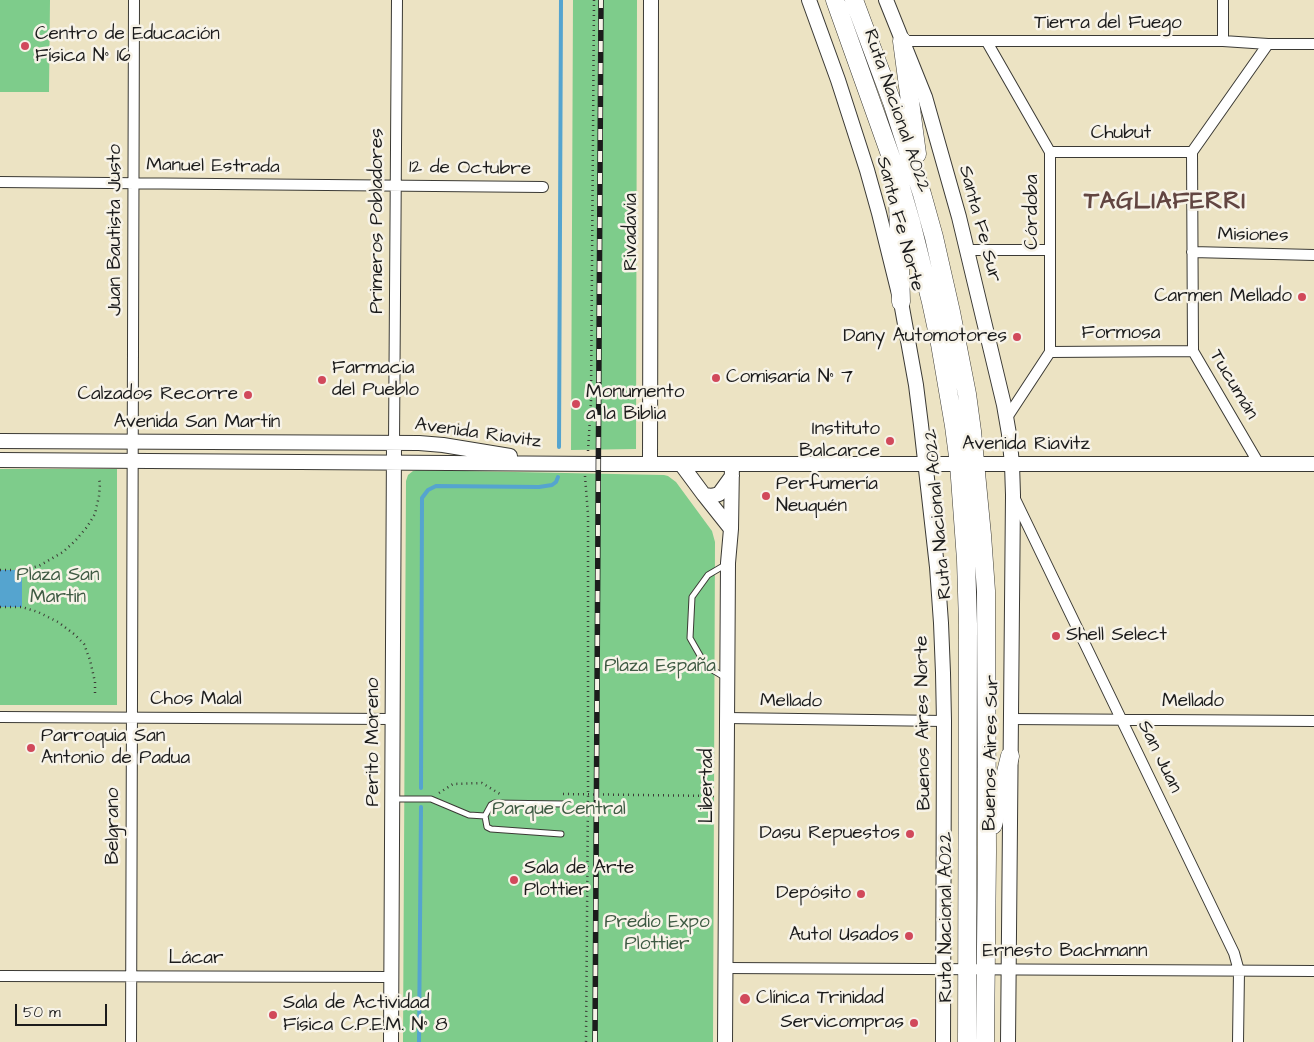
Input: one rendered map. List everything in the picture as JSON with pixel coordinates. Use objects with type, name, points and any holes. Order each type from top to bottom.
[{"type":"highway","name":"Ruta Nacional A022","points":[[834,0],[897,174],[931,302],[947,386],[967,464],[982,535],[986,592],[987,852],[985,1042]]},
{"type":"highway","name":"Ruta Nacional A022","points":[[854,0],[892,102],[922,194],[953,320],[967,394],[968,1042]]},
{"type":"highway","points":[[902,41],[922,194]]},
{"type":"highway","points":[[897,174],[900,302]]},
{"type":"highway","points":[[987,852],[1010,756]]},
{"type":"main road","name":"Rivadavia","points":[[650,464],[651,0]]},
{"type":"main road","name":"Santa Fe Norte","points":[[809,0],[838,80],[867,170],[890,256],[916,385],[926,464]]},
{"type":"main road","name":"Santa Fe Sur","points":[[886,0],[924,97],[968,250],[1001,392],[1012,464]]},
{"type":"main road","name":"Avenida San Martín","points":[[0,441],[394,443]]},
{"type":"main road","name":"Avenida Riavitz","points":[[394,443],[443,445],[557,464]]},
{"type":"main road","name":"Perito Moreno","points":[[391,1042],[394,443]]},
{"type":"main road","name":"Avenida San Martín","points":[[0,460],[394,462]]},
{"type":"main road","name":"Avenida Riavitz","points":[[394,462],[681,464],[732,470],[926,464],[1314,464]]},
{"type":"main road","points":[[681,464],[731,529]]},
{"type":"main road","name":"Buenos Aires Norte","points":[[926,464],[940,614],[944,721],[943,1042]]},
{"type":"main road","name":"Buenos Aires Sur","points":[[1008,1042],[1012,464]]},
{"type":"main road","points":[[704,496],[719,494],[732,470]]},
{"type":"main road","name":"Libertad","points":[[725,1042],[728,563],[731,529],[732,470]]},
{"type":"street","name":"Juan Bautista Justo","points":[[132,460],[134,0]]},
{"type":"street","name":"Primeros Pobladores","points":[[394,443],[397,0]]},
{"type":"street","points":[[1223,0],[1223,41]]},
{"type":"street","name":"Tierra del Fuego","points":[[902,41],[1223,41],[1268,44],[1314,44]]},
{"type":"street","name":"Córdoba","points":[[987,42],[1050,152],[1050,352]]},
{"type":"street","points":[[1192,152],[1268,44]]},
{"type":"street","name":"Chubut","points":[[1050,152],[1192,152]]},
{"type":"street","name":"Tucumán","points":[[1192,152],[1193,351],[1259,464]]},
{"type":"street","name":"Manuel Estrada","points":[[0,182],[396,186]]},
{"type":"street","name":"12 de Octubre","points":[[396,186],[543,187]]},
{"type":"street","points":[[968,250],[1050,250]]},
{"type":"street","name":"Misiones","points":[[1192,252],[1314,255]]},
{"type":"street","name":"Formosa","points":[[1050,352],[1193,351]]},
{"type":"street","points":[[1006,419],[1050,352]]},
{"type":"street","points":[[1001,392],[1014,396],[1023,392]]},
{"type":"street","name":"Belgrano","points":[[131,1042],[132,460]]},
{"type":"street","name":"San Juan","points":[[1013,496],[1230,943],[1239,971],[1238,1042]]},
{"type":"street","name":"Chos Malal","points":[[0,717],[393,719]]},
{"type":"street","name":"Mellado","points":[[727,718],[944,721]]},
{"type":"street","name":"Mellado","points":[[1011,719],[1314,721]]},
{"type":"street","name":"Ernesto Bachmann","points":[[726,968],[1314,971]]},
{"type":"street","name":"Lácar","points":[[0,976],[392,978]]},
{"type":"lane","points":[[727,679],[706,666],[690,638],[692,597],[708,574],[728,563]]},
{"type":"lane","points":[[392,799],[431,799],[468,815],[485,816]]},
{"type":"lane","points":[[561,834],[491,829],[487,826],[485,816],[494,803],[563,804]]},
{"type":"path","points":[[586,1042],[588,516],[585,481],[592,401],[594,0]]},
{"type":"path","points":[[0,570],[19,570],[39,566],[76,541],[95,514],[99,496],[99,478]]},
{"type":"path","points":[[0,607],[22,607],[38,612],[58,622],[84,644],[95,682],[95,693]]},
{"type":"path","points":[[431,799],[453,784],[482,783],[501,795]]},
{"type":"path","points":[[559,794],[726,796]]},
{"type":"green space","name":"Centro de Educación Física N° 16","points":[[0,0],[50,0],[49,92],[0,92]]},
{"type":"green space","points":[[573,0],[637,0],[636,449],[571,450]]},
{"type":"green space","name":"Plaza San Martín","points":[[0,469],[117,469],[117,705],[0,705]]},
{"type":"green space","name":"Parque Central","points":[[416,470],[664,475],[676,482],[712,531],[715,542],[713,1042],[403,1042],[406,481],[408,475]]},
{"type":"water","points":[[0,570],[22,570],[22,607],[0,607]]},
{"type":"waterway","points":[[559,447],[561,0]]},
{"type":"waterway","points":[[421,788],[422,498],[428,490],[436,486],[539,487],[552,485],[558,477]]},
{"type":"waterway","points":[[419,1042],[421,807]]},
{"type":"railway","points":[[595,1042],[601,0]]},
{"type":"place","name":"Centro de Educación Física N° 16","points":[[25,46]]},
{"type":"place","name":"Carmen Mellado","points":[[1302,297]]},
{"type":"place","name":"Dany Automotores","points":[[1017,337]]},
{"type":"place","name":"Comisaría N° 7","points":[[716,378]]},
{"type":"place","name":"Farmacia del Pueblo","points":[[322,380]]},
{"type":"place","name":"Calzados Recorre","points":[[248,395]]},
{"type":"place","name":"Monumento a la Biblia","points":[[576,404]]},
{"type":"place","name":"Instituto Balcarce","points":[[890,441]]},
{"type":"place","name":"Perfumería Neuquén","points":[[766,496]]},
{"type":"place","name":"Shell Select","points":[[1056,636]]},
{"type":"place","name":"Parroquia San Antonio de Padua","points":[[31,748]]},
{"type":"place","name":"Dasu Repuestos","points":[[910,834]]},
{"type":"place","name":"Sala de Arte Plottier","points":[[514,880]]},
{"type":"place","name":"Depósito","points":[[861,894]]},
{"type":"place","name":"Auto1 Usados","points":[[909,936]]},
{"type":"place","name":"Clínica Trinidad","points":[[745,999]]},
{"type":"place","name":"Sala de Actividad Física C.P.E.M. N° 8","points":[[273,1015]]},
{"type":"place","name":"Servicompras","points":[[914,1023]]},
{"type":"district","name":"TAGLIAFERRI","points":[[1165,203]]},
{"type":"park label","name":"Plaza España","points":[[660,667]]},
{"type":"park label","name":"Predio Expo Plottier","points":[[657,934]]}]
